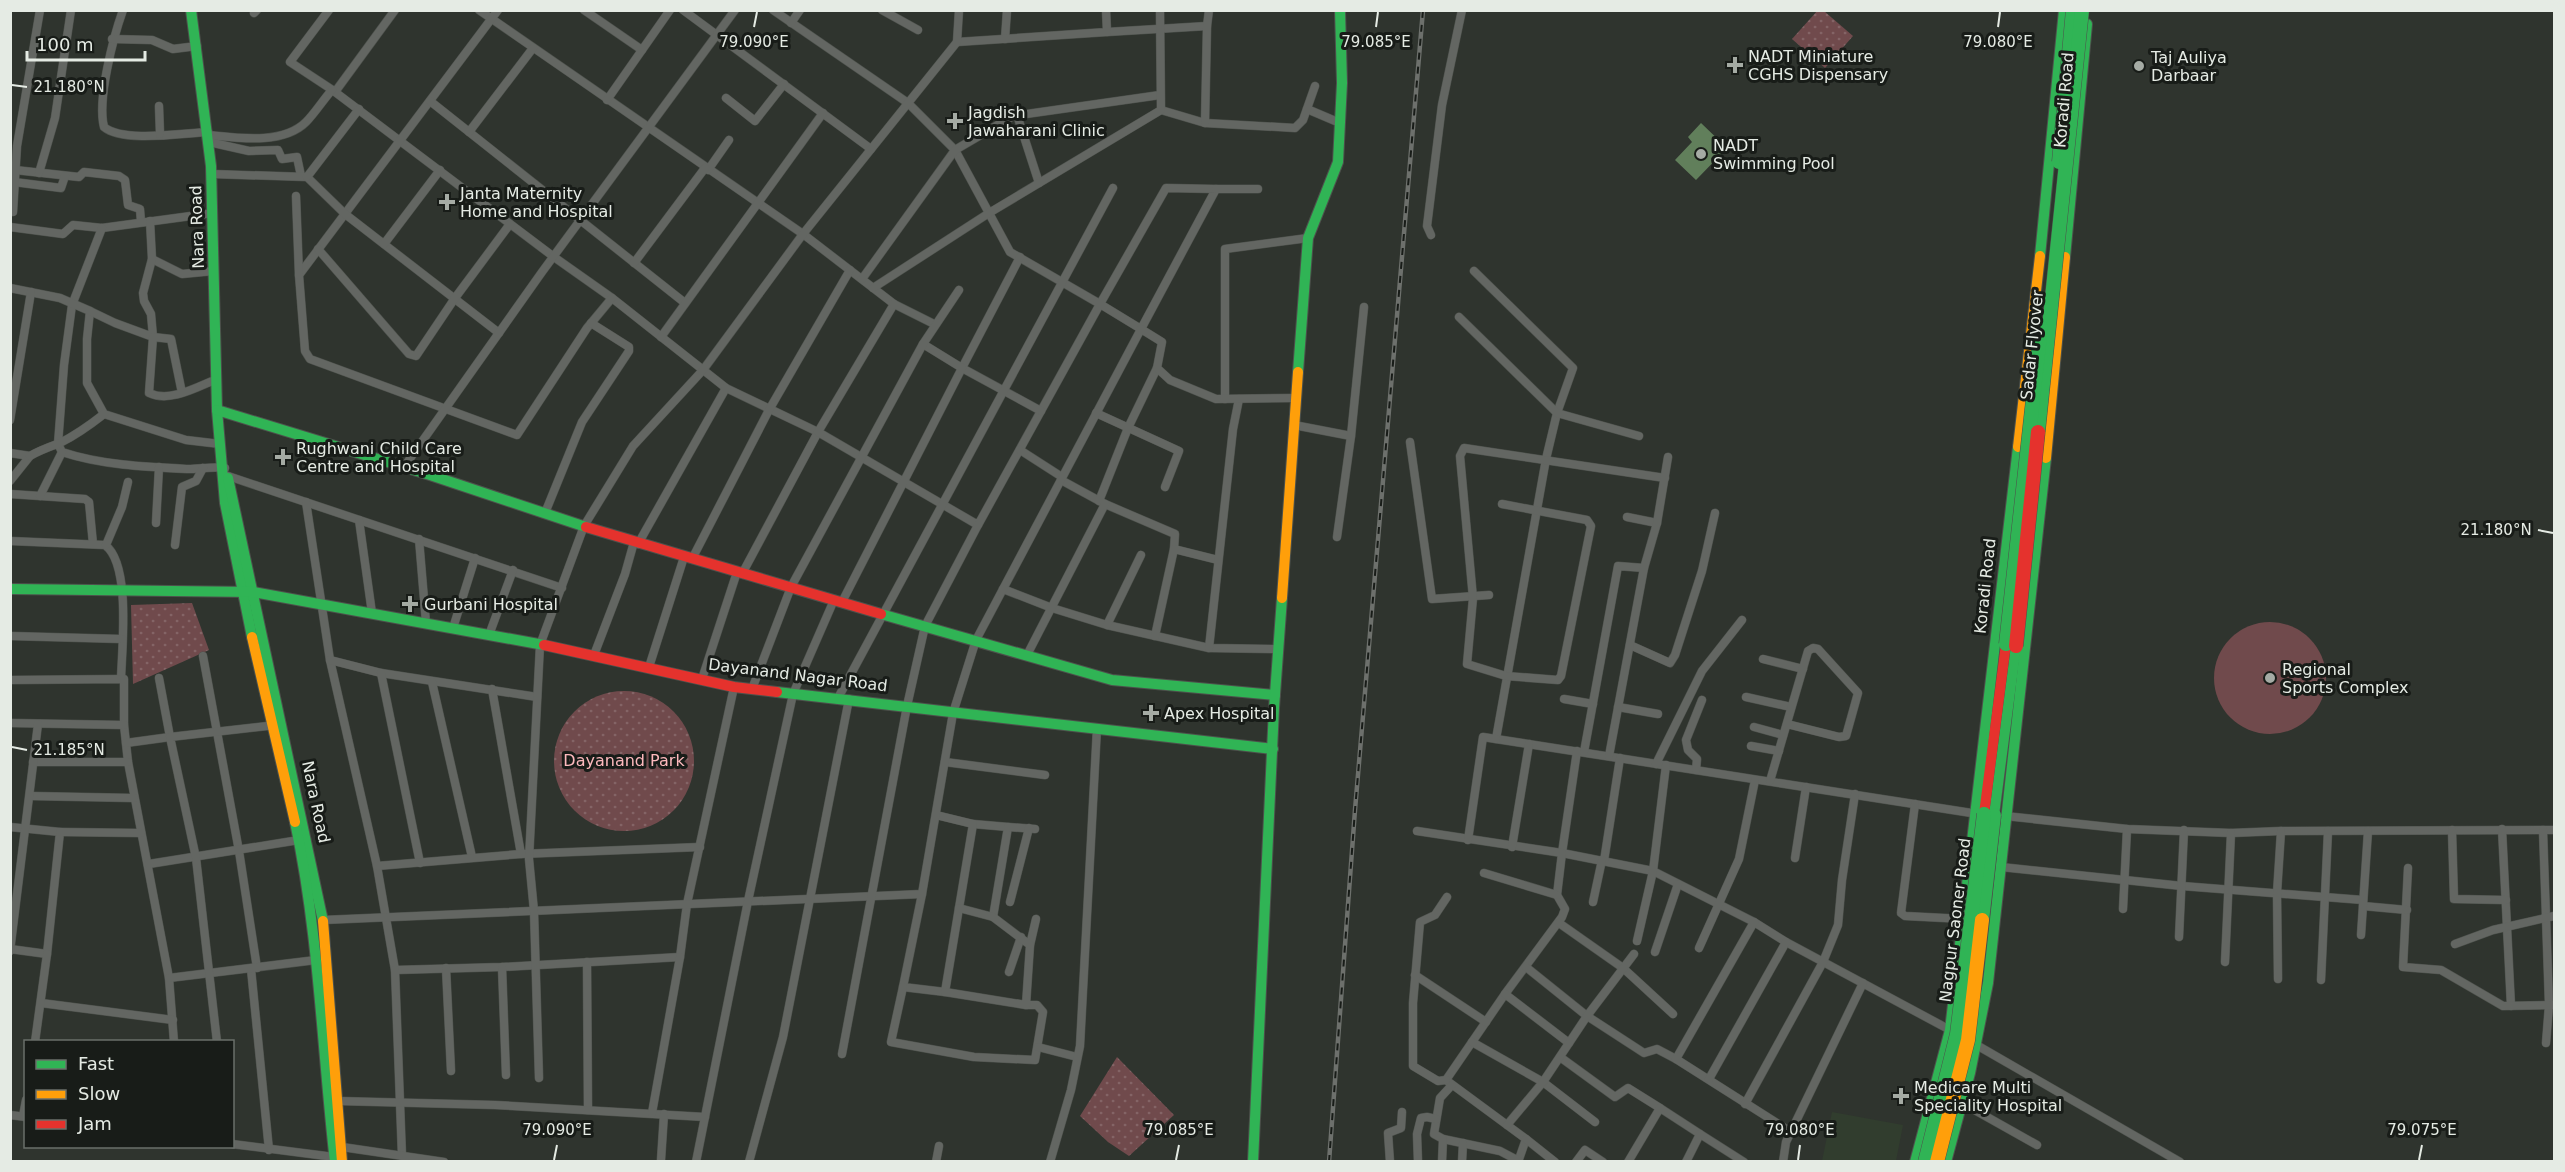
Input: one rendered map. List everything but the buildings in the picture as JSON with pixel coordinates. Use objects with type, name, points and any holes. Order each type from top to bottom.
[{"type":"main road","name":"Nara Road","points":[[191,10],[212,174],[217,410],[223,464],[248,592],[323,920],[338,1101],[338,1157]]},
{"type":"main road","points":[[1253,1161],[1275,695],[1308,238],[1338,162],[1340,10]]},
{"type":"main road","name":"Koradi Road","points":[[1990,815],[2013,765],[2007,682],[2036,287],[2064,10]]},
{"type":"main road","name":"Sadar Flyover","points":[[2011,645],[2073,10]]},
{"type":"main road","name":"Sadar Flyover","points":[[2007,682],[2082,10]]},
{"type":"main road","name":"Koradi Road","points":[[2007,682],[2024,662],[2063,291],[2088,10]]},
{"type":"main road","points":[[2036,287],[2063,291]]},
{"type":"main road","points":[[217,410],[404,467],[636,543],[1112,680],[1275,695]]},
{"type":"main road","name":"Dayanand Nagar Road","points":[[10,589],[248,592],[320,603],[594,655],[734,687],[1272,749]]},
{"type":"main road","name":"Nagpur Saoner Road","points":[[1937,1161],[1968,1040],[1990,815],[2008,715],[2007,682]]},
{"type":"main road","name":"Nagpur Saoner Road","points":[[1925,1161],[1957,1034],[1990,815],[2007,682]]},
{"type":"main road","points":[[278,725],[305,868],[316,960],[324,1068],[338,1157]]},
{"type":"main road","points":[[1946,1161],[1964,1104],[1978,1046],[2001,867],[1990,815]]},
{"type":"main road","points":[[1915,1161],[1950,1030],[1964,919],[1990,815]]},
{"type":"street","points":[[40,10],[17,146],[10,227],[63,234],[73,225],[102,228],[213,213]]},
{"type":"street","points":[[39,173],[55,118],[71,10]]},
{"type":"street","points":[[123,10],[112,39],[102,112],[104,128],[131,135],[160,134],[252,139],[286,135],[306,122],[334,91],[395,10]]},
{"type":"street","points":[[479,10],[802,234],[894,304],[934,324]]},
{"type":"street","points":[[299,275],[498,10]]},
{"type":"street","points":[[584,10],[642,50]]},
{"type":"street","points":[[607,100],[670,10]]},
{"type":"street","points":[[683,10],[871,149]]},
{"type":"street","points":[[404,467],[735,10]]},
{"type":"street","points":[[773,10],[908,103],[955,150],[1010,252],[1162,342],[1157,368],[1128,428],[1102,502],[1027,655]]},
{"type":"street","points":[[791,23],[800,10]]},
{"type":"street","points":[[882,10],[918,30]]},
{"type":"street","points":[[525,854],[540,645],[584,526],[633,446],[703,370],[802,234],[957,42],[959,10]]},
{"type":"street","points":[[1005,39],[1007,10]]},
{"type":"street","points":[[1106,10],[1107,32]]},
{"type":"street","points":[[1160,10],[1161,110]]},
{"type":"street","points":[[1205,123],[1209,10]]},
{"type":"street","points":[[1431,235],[1427,226],[1442,105],[1462,10]]},
{"type":"street","points":[[325,12],[290,62],[359,109],[554,257],[612,298],[726,387],[818,432],[978,525]]},
{"type":"street","points":[[957,42],[1207,26]]},
{"type":"street","points":[[112,39],[152,40],[173,49],[197,46]]},
{"type":"street","points":[[469,132],[533,48]]},
{"type":"street","points":[[726,98],[755,121],[784,84]]},
{"type":"street","points":[[873,288],[989,213],[1161,110],[1205,123],[1295,128],[1303,120],[1315,86]]},
{"type":"street","points":[[862,279],[955,150],[1017,115],[1161,94]]},
{"type":"street","points":[[430,101],[685,303]]},
{"type":"street","points":[[159,106],[160,134]]},
{"type":"street","points":[[304,177],[359,109]]},
{"type":"street","points":[[1307,109],[1340,123]]},
{"type":"street","points":[[661,337],[823,113]]},
{"type":"street","points":[[1017,115],[1039,183]]},
{"type":"street","points":[[208,137],[249,151],[278,150],[282,159],[297,157],[304,177],[345,214],[499,333]]},
{"type":"street","points":[[634,263],[729,140]]},
{"type":"street","points":[[15,170],[79,177],[84,172],[123,178],[126,201],[140,209],[145,221],[152,260],[143,293],[144,301],[151,314],[153,337],[149,393],[166,396],[183,393],[217,379]]},
{"type":"street","points":[[384,244],[440,170]]},
{"type":"street","points":[[212,174],[304,177]]},
{"type":"street","points":[[14,182],[61,188],[65,176]]},
{"type":"street","points":[[749,1161],[783,1037],[810,898],[844,698],[884,613],[1002,390],[1113,188]]},
{"type":"street","points":[[842,1054],[907,706],[925,626],[978,525],[1166,188],[1258,189]]},
{"type":"street","points":[[903,987],[1037,1005],[1043,1012],[1044,1049],[1033,1062],[974,1056],[891,1042],[922,894],[954,711],[976,640],[1216,189]]},
{"type":"street","points":[[296,196],[305,351],[310,359],[514,434],[520,434],[591,323],[612,298]]},
{"type":"street","points":[[318,249],[413,356],[416,356],[454,298],[510,224]]},
{"type":"street","points":[[40,496],[60,448],[64,366],[72,305],[102,228]]},
{"type":"street","points":[[1225,399],[1225,249],[1308,238]]},
{"type":"street","points":[[696,1161],[748,901],[793,694],[838,601],[903,482],[1020,257]]},
{"type":"street","points":[[152,260],[182,274],[214,271]]},
{"type":"street","points":[[649,667],[688,558],[769,410],[850,270]]},
{"type":"street","points":[[1474,271],[1573,369],[1557,413],[1546,459],[1496,739]]},
{"type":"street","points":[[10,288],[60,298],[72,305],[153,337],[171,339],[183,393]]},
{"type":"street","points":[[752,689],[791,587],[934,324],[959,290]]},
{"type":"street","points":[[10,420],[31,292]]},
{"type":"street","points":[[702,679],[740,573],[818,432],[894,304]]},
{"type":"street","points":[[1337,537],[1351,436],[1364,307]]},
{"type":"street","points":[[90,311],[87,339],[87,382],[104,414],[186,441],[223,464],[306,502],[562,588]]},
{"type":"street","points":[[1459,317],[1557,413],[1639,436]]},
{"type":"street","points":[[545,513],[582,423],[629,351],[629,347],[591,323]]},
{"type":"street","points":[[923,344],[1041,411]]},
{"type":"street","points":[[1157,368],[1170,380],[1216,399],[1296,398]]},
{"type":"street","points":[[594,655],[636,543],[726,387]]},
{"type":"street","points":[[1209,648],[1233,429],[1239,399]]},
{"type":"street","points":[[1096,413],[1179,451],[1165,487]]},
{"type":"street","points":[[60,448],[104,414]]},
{"type":"street","points":[[1294,424],[1351,436]]},
{"type":"street","points":[[1410,442],[1432,599],[1473,598],[1489,595]]},
{"type":"street","points":[[10,482],[30,456],[45,447],[60,448],[85,460],[159,467],[203,468],[223,464]]},
{"type":"street","points":[[1502,504],[1590,522],[1581,584],[1560,679],[1506,676],[1467,664],[1473,598],[1461,452],[1464,448],[1665,478]]},
{"type":"street","points":[[1020,450],[1061,479],[1102,502],[1175,534],[1174,549],[1155,636]]},
{"type":"street","points":[[10,453],[30,456]]},
{"type":"street","points":[[1609,756],[1644,568],[1657,523],[1668,457]]},
{"type":"street","points":[[156,523],[159,467]]},
{"type":"street","points":[[175,545],[182,487],[196,481],[203,468]]},
{"type":"street","points":[[106,545],[122,507],[128,482]]},
{"type":"street","points":[[10,494],[85,499],[89,502],[93,544]]},
{"type":"street","points":[[306,502],[330,660],[377,866],[395,970],[402,1156]]},
{"type":"street","points":[[1630,645],[1670,663],[1675,655],[1702,571],[1715,513]]},
{"type":"street","points":[[1627,517],[1657,523]]},
{"type":"street","points":[[359,520],[372,613]]},
{"type":"street","points":[[419,539],[426,623]]},
{"type":"street","points":[[10,541],[106,545],[113,551],[123,591],[121,679]]},
{"type":"street","points":[[1174,549],[1218,560]]},
{"type":"street","points":[[1107,624],[1141,555]]},
{"type":"street","points":[[453,628],[475,558]]},
{"type":"street","points":[[1526,1139],[1519,1161],[1500,1151],[1443,1139],[1434,1134],[1440,1098],[1472,1042],[1559,923],[1565,909],[1557,896],[1562,853],[1580,752],[1593,704],[1618,566],[1644,568]]},
{"type":"street","points":[[489,635],[513,570]]},
{"type":"street","points":[[1003,589],[1052,608],[1107,624],[1209,648],[1278,649]]},
{"type":"street","points":[[1656,764],[1702,671],[1742,620]]},
{"type":"street","points":[[10,636],[122,639]]},
{"type":"street","points":[[1770,781],[1786,724],[1808,651],[1813,648],[1818,649],[1856,690],[1857,699],[1846,736],[1843,738],[1786,724]]},
{"type":"street","points":[[203,656],[239,851],[254,968],[269,1150]]},
{"type":"street","points":[[1763,659],[1803,669]]},
{"type":"street","points":[[330,660],[381,673],[537,697]]},
{"type":"street","points":[[381,673],[420,863]]},
{"type":"street","points":[[159,678],[196,858],[211,972],[217,1040]]},
{"type":"street","points":[[10,680],[124,679],[124,725],[128,762],[169,978],[174,1040]]},
{"type":"street","points":[[432,682],[472,857]]},
{"type":"street","points":[[652,1113],[680,957],[687,904],[734,687]]},
{"type":"street","points":[[492,689],[534,911],[539,1078]]},
{"type":"street","points":[[1746,697],[1791,707]]},
{"type":"street","points":[[1564,699],[1593,704]]},
{"type":"street","points":[[1696,770],[1697,759],[1688,750],[1686,740],[1702,700]]},
{"type":"street","points":[[1618,707],[1658,714]]},
{"type":"street","points":[[10,723],[124,725]]},
{"type":"street","points":[[38,724],[11,950],[47,954]]},
{"type":"street","points":[[126,743],[278,725]]},
{"type":"street","points":[[1754,727],[1783,735]]},
{"type":"street","points":[[1050,1161],[1071,1090],[1077,1057],[1097,728]]},
{"type":"street","points":[[1468,840],[1483,737],[1990,815],[2127,829],[2231,833],[2554,830]]},
{"type":"street","points":[[1512,847],[1529,744]]},
{"type":"street","points":[[1750,746],[1779,751]]},
{"type":"street","points":[[1593,902],[1603,861],[1620,758]]},
{"type":"street","points":[[33,762],[128,762]]},
{"type":"street","points":[[945,762],[1045,775]]},
{"type":"street","points":[[1637,941],[1653,871],[1666,765]]},
{"type":"street","points":[[1699,948],[1742,848],[1755,780]]},
{"type":"street","points":[[1795,858],[1806,787]]},
{"type":"street","points":[[1745,1104],[1823,962],[1838,925],[1842,880],[1855,794]]},
{"type":"street","points":[[30,796],[134,798]]},
{"type":"street","points":[[1915,804],[1901,897],[1901,913],[1905,916],[1964,919]]},
{"type":"street","points":[[936,815],[973,824],[1032,829],[1010,902]]},
{"type":"street","points":[[945,992],[973,824]]},
{"type":"street","points":[[10,827],[60,832],[141,833]]},
{"type":"street","points":[[993,916],[1008,827]]},
{"type":"street","points":[[2123,909],[2127,829]]},
{"type":"street","points":[[2502,829],[2511,1006]]},
{"type":"street","points":[[2452,830],[2454,899],[2506,900]]},
{"type":"street","points":[[2543,830],[2552,1005],[2546,1043]]},
{"type":"street","points":[[1417,831],[1562,853],[1653,871],[1754,922],[2180,1161]]},
{"type":"street","points":[[2179,937],[2184,831]]},
{"type":"street","points":[[2278,979],[2277,892],[2281,831]]},
{"type":"street","points":[[2321,980],[2328,831]]},
{"type":"street","points":[[2361,935],[2368,831]]},
{"type":"street","points":[[35,1040],[60,832]]},
{"type":"street","points":[[2225,962],[2231,833]]},
{"type":"street","points":[[149,864],[299,840]]},
{"type":"street","points":[[377,866],[472,857],[700,847]]},
{"type":"street","points":[[2001,867],[2182,886],[2325,897],[2407,910]]},
{"type":"street","points":[[2408,868],[2403,966],[2441,970],[2503,1006],[2552,1005]]},
{"type":"street","points":[[1484,873],[1557,896]]},
{"type":"street","points":[[1655,952],[1678,884]]},
{"type":"street","points":[[323,920],[922,894]]},
{"type":"street","points":[[1447,897],[1435,915],[1420,922],[1415,975],[1413,1066],[1438,1081],[1449,1082],[1555,1161]]},
{"type":"street","points":[[959,908],[993,916],[1030,945]]},
{"type":"street","points":[[2455,944],[2507,927],[2554,916]]},
{"type":"street","points":[[1026,1005],[1030,945],[1036,919]]},
{"type":"street","points":[[1676,1059],[1754,922]]},
{"type":"street","points":[[1559,923],[1623,968],[1673,1014]]},
{"type":"street","points":[[1009,972],[1021,937]]},
{"type":"street","points":[[1709,1079],[1786,942]]},
{"type":"street","points":[[1507,1125],[1543,1082],[1587,1016],[1635,954]]},
{"type":"street","points":[[395,970],[502,967],[680,957]]},
{"type":"street","points":[[169,978],[316,960]]},
{"type":"street","points":[[587,962],[588,1110]]},
{"type":"street","points":[[502,967],[506,1075]]},
{"type":"street","points":[[1526,967],[1587,1016],[1644,1053],[1657,1050],[1676,1059],[1791,1132]]},
{"type":"street","points":[[447,968],[451,1071]]},
{"type":"street","points":[[1415,975],[1486,1022]]},
{"type":"street","points":[[1783,1161],[1786,1142],[1863,983]]},
{"type":"street","points":[[1505,994],[1569,1043]]},
{"type":"street","points":[[41,1003],[173,1020]]},
{"type":"street","points":[[1472,1042],[1543,1082],[1595,1122]]},
{"type":"street","points":[[1044,1049],[1077,1057]]},
{"type":"street","points":[[1560,1057],[1615,1097],[1628,1088],[1744,1161]]},
{"type":"street","points":[[338,1101],[588,1110],[705,1117]]},
{"type":"street","points":[[1964,1104],[2037,1145]]},
{"type":"street","points":[[1628,1161],[1660,1108]]},
{"type":"street","points":[[1390,1161],[1388,1133],[1401,1128],[1402,1112]]},
{"type":"street","points":[[662,1160],[664,1114]]},
{"type":"street","points":[[10,1115],[24,1117]]},
{"type":"street","points":[[1418,1161],[1417,1134],[1421,1118],[1427,1116],[1436,1119]]},
{"type":"street","points":[[1686,1161],[1700,1134]]},
{"type":"street","points":[[1442,1161],[1443,1139]]},
{"type":"street","points":[[1462,1161],[1463,1143]]},
{"type":"street","points":[[234,1144],[338,1157],[402,1156],[444,1161]]},
{"type":"street","points":[[936,1161],[939,1146]]},
{"type":"street","points":[[1576,1161],[1585,1150],[1604,1161]]},
{"type":"shaded area","name":"NADT Swimming Pool","points":[[1701,123],[1727,148],[1696,180],[1675,160],[1692,142],[1688,137]]},
{"type":"shaded area","points":[[1832,1112],[1903,1125],[1896,1161],[1822,1161]]},
{"type":"green space","points":[[1818,10],[1824,11],[1853,36],[1825,68],[1792,39]]},
{"type":"green space","points":[[192,603],[209,650],[133,684],[131,605]]},
{"type":"green space","name":"Regional Sports Complex","points":[[2270,622],[2292,626],[2310,638],[2322,656],[2326,678],[2322,700],[2310,718],[2292,730],[2270,734],[2248,730],[2230,718],[2218,700],[2214,678],[2218,656],[2230,638],[2248,626]]},
{"type":"green space","name":"Dayanand Park","points":[[624,691],[651,697],[663,703],[673,712],[682,722],[688,734],[694,761],[688,788],[682,800],[673,810],[663,819],[651,825],[624,831],[597,825],[585,819],[575,810],[566,800],[560,788],[554,761],[560,734],[566,722],[575,712],[585,703],[597,697]]},
{"type":"green space","points":[[1117,1057],[1174,1115],[1129,1156],[1108,1142],[1080,1116]]},
{"type":"railway","points":[[1329,1162],[1355,810],[1423,10]]},
{"type":"traffic: fast","points":[[191,10],[211,166],[217,410],[225,503],[252,637]]},
{"type":"traffic: fast","points":[[1298,372],[1308,238],[1338,162],[1342,83],[1340,10]]},
{"type":"traffic: fast","points":[[2040,256],[2064,10]]},
{"type":"traffic: fast","points":[[2059,162],[2073,10]]},
{"type":"traffic: fast","points":[[2038,432],[2082,10]]},
{"type":"traffic: fast","points":[[2065,257],[2087,24]]},
{"type":"traffic: fast","points":[[2006,644],[2041,327]]},
{"type":"traffic: fast","points":[[217,410],[430,475],[586,527]]},
{"type":"traffic: fast","points":[[1915,1162],[1950,1030],[2018,447]]},
{"type":"traffic: fast","points":[[1946,1162],[1970,1073],[1988,983],[2046,458]]},
{"type":"traffic: fast","points":[[228,478],[323,921]]},
{"type":"traffic: fast","points":[[10,589],[253,592],[544,645]]},
{"type":"traffic: fast","points":[[1253,1162],[1274,708],[1282,598]]},
{"type":"traffic: fast","points":[[881,614],[1112,680],[1275,695]]},
{"type":"traffic: fast","points":[[1994,815],[2016,646]]},
{"type":"traffic: fast","points":[[777,692],[1273,749]]},
{"type":"traffic: fast","points":[[1925,1162],[1957,1034],[1984,814]]},
{"type":"traffic: fast","points":[[1982,920],[1994,815]]},
{"type":"traffic: fast","points":[[295,822],[310,906],[335,1162]]},
{"type":"traffic: slow","points":[[2018,447],[2040,256]]},
{"type":"traffic: slow","points":[[2046,458],[2065,257]]},
{"type":"traffic: slow","points":[[1282,598],[1298,372]]},
{"type":"traffic: slow","points":[[252,637],[295,822]]},
{"type":"traffic: slow","points":[[1937,1162],[1968,1040],[1982,920]]},
{"type":"traffic: slow","points":[[323,921],[342,1162]]},
{"type":"traffic: jam","points":[[2016,646],[2038,432]]},
{"type":"traffic: jam","points":[[586,527],[881,614]]},
{"type":"traffic: jam","points":[[1984,814],[2006,644]]},
{"type":"traffic: jam","points":[[544,645],[734,687],[777,692]]},
{"type":"place","name":"NADT Miniature CGHS Dispensary","points":[[1735,65]]},
{"type":"place","name":"Taj Auliya Darbaar","points":[[2139,66]]},
{"type":"place","name":"Jagdish Jawaharani Clinic","points":[[955,121]]},
{"type":"place","name":"NADT Swimming Pool","points":[[1701,154]]},
{"type":"place","name":"Janta Maternity Home and Hospital","points":[[447,202]]},
{"type":"place","name":"Rughwani Child Care Centre and Hospital","points":[[283,457]]},
{"type":"place","name":"Gurbani Hospital","points":[[410,604]]},
{"type":"place","name":"Regional Sports Complex","points":[[2270,678]]},
{"type":"place","name":"Apex Hospital","points":[[1151,713]]},
{"type":"place","name":"Medicare Multi Speciality Hospital","points":[[1901,1096]]}]
